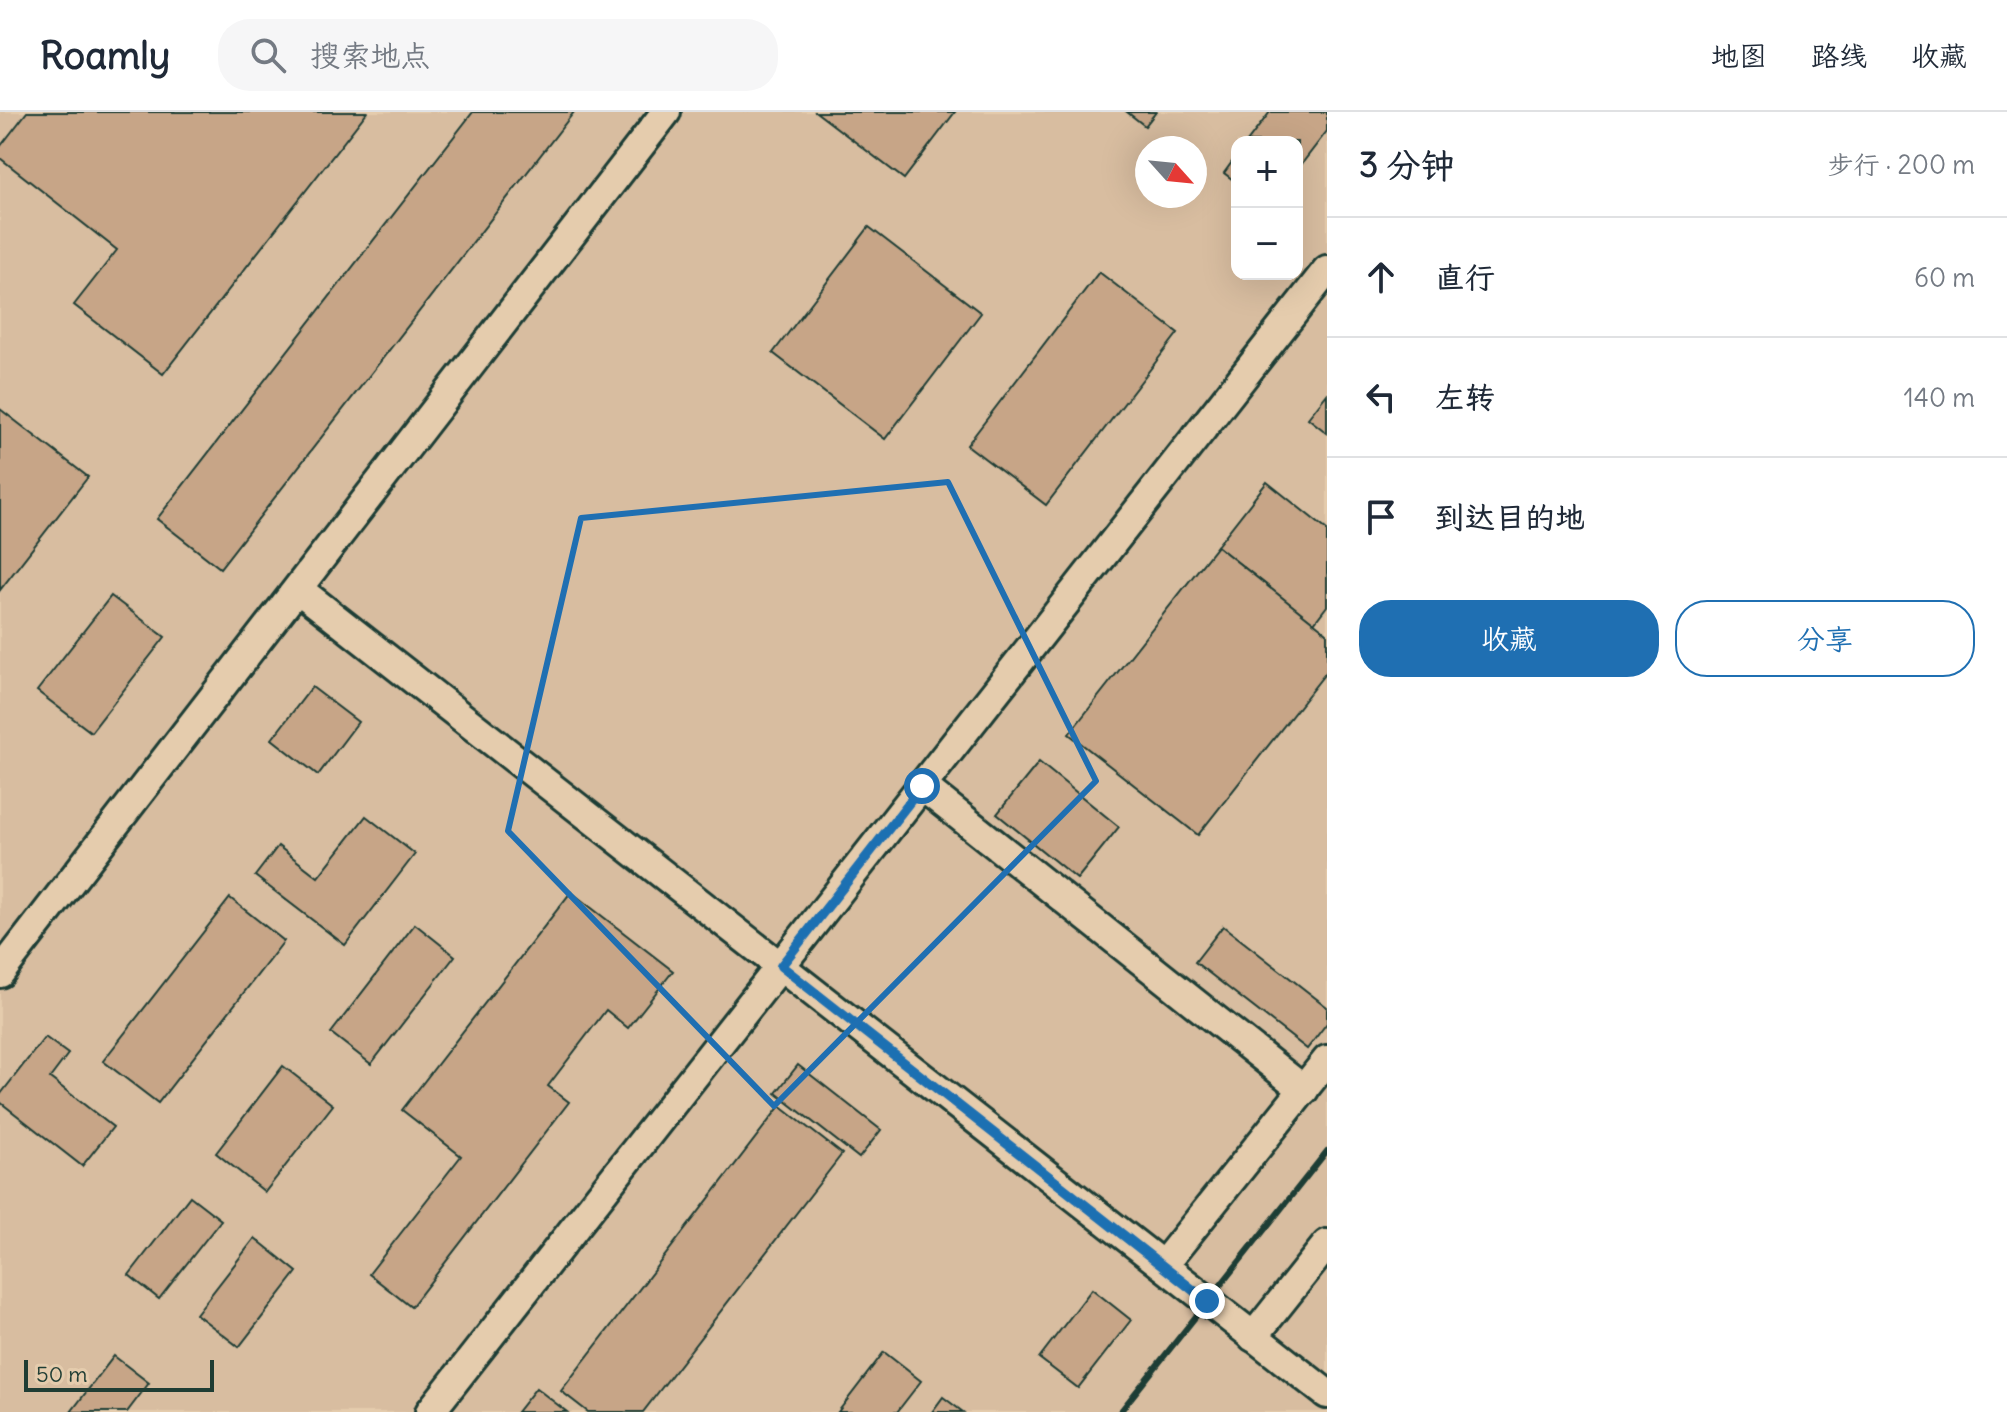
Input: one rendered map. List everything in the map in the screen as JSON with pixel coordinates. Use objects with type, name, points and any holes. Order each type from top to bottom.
[{"type":"street","points":[[0,973],[666,112]]},
{"type":"street","points":[[430,1412],[1327,270]]},
{"type":"street","points":[[298,589],[1327,1394]]},
{"type":"street","points":[[922,786],[1304,1090]]},
{"type":"street","points":[[1163,1265],[1327,1060]]},
{"type":"street","points":[[1253,1337],[1327,1244]]},
{"type":"highlighted area","points":[[948,482],[1096,781],[774,1106],[508,831],[581,518]]},
{"type":"shaded area","points":[[0,112],[1327,112],[1327,1412],[0,1412]]},
{"type":"building","points":[[27,112],[367,112],[163,374],[74,305],[117,250],[0,158],[0,147]]},
{"type":"building","points":[[473,112],[574,112],[220,568],[157,519]]},
{"type":"building","points":[[816,112],[955,112],[904,179]]},
{"type":"building","points":[[1127,112],[1156,112],[1145,126]]},
{"type":"building","points":[[1270,112],[1327,112],[1327,131],[1303,162],[1303,136],[1252,136]]},
{"type":"building","points":[[1231,163],[1231,178],[1224,173]]},
{"type":"building","points":[[869,227],[981,313],[885,439],[773,353]]},
{"type":"building","points":[[1099,272],[1178,333],[1046,505],[967,445]]},
{"type":"building","points":[[1327,394],[1327,433],[1308,418]]},
{"type":"building","points":[[0,409],[88,477],[0,590]]},
{"type":"building","points":[[1267,482],[1327,530],[1327,606],[1314,623],[1217,546]]},
{"type":"building","points":[[1217,546],[1327,633],[1327,671],[1198,835],[1069,734]]},
{"type":"building","points":[[111,596],[165,637],[91,732],[37,691]]},
{"type":"building","points":[[312,687],[358,722],[318,775],[272,739]]},
{"type":"building","points":[[1039,762],[1119,827],[1077,879],[997,814]]},
{"type":"building","points":[[366,816],[415,854],[345,945],[255,876],[278,846],[318,877]]},
{"type":"building","points":[[571,892],[673,971],[628,1028],[606,1010],[548,1086],[569,1102],[411,1307],[369,1274],[461,1156],[402,1110]]},
{"type":"building","points":[[230,898],[284,941],[158,1103],[103,1061]]},
{"type":"building","points":[[415,924],[455,956],[371,1064],[331,1033]]},
{"type":"building","points":[[1223,926],[1327,1007],[1327,1023],[1307,1049],[1195,962]]},
{"type":"building","points":[[45,1037],[68,1054],[50,1078],[113,1127],[82,1166],[0,1102],[0,1095]]},
{"type":"building","points":[[798,1065],[881,1130],[859,1158],[776,1093]]},
{"type":"building","points":[[283,1066],[333,1105],[265,1192],[216,1153]]},
{"type":"building","points":[[780,1106],[842,1154],[643,1412],[588,1412],[561,1391]]},
{"type":"building","points":[[190,1196],[221,1220],[159,1299],[129,1275]]},
{"type":"building","points":[[255,1238],[297,1272],[239,1347],[196,1314]]},
{"type":"building","points":[[1092,1289],[1131,1320],[1078,1388],[1039,1358]]},
{"type":"building","points":[[884,1352],[921,1381],[897,1412],[838,1412]]},
{"type":"building","points":[[114,1356],[149,1383],[127,1412],[71,1412]]},
{"type":"building","points":[[536,1388],[567,1412],[517,1412]]},
{"type":"building","points":[[943,1397],[963,1412],[932,1412]]},
{"type":"railway","points":[[1120,1412],[1327,1151]]},
{"type":"route","points":[[922,786],[781,966],[1207,1301]]}]
